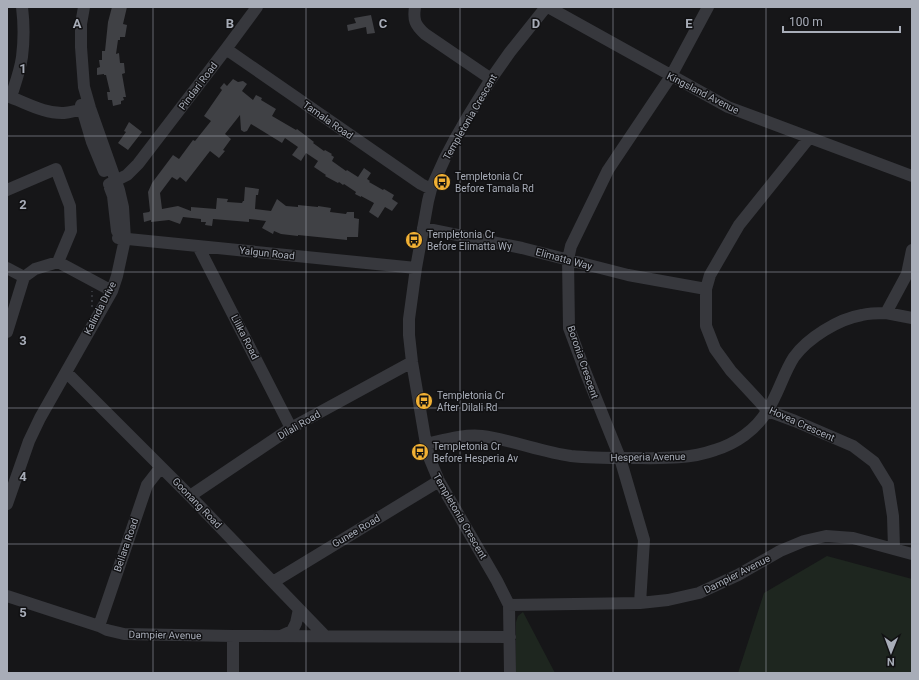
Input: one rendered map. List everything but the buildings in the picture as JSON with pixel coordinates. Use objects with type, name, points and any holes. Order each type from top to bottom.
[{"type":"street","points":[[22,7],[22,59],[9,96],[50,112],[63,113],[86,109]]},
{"type":"street","name":"Kalinda Drive","points":[[7,482],[32,416],[117,276],[123,207],[77,88],[74,60],[76,7]]},
{"type":"street","name":"Kalinda Drive","points":[[84,7],[81,24],[81,47],[86,109]]},
{"type":"street","name":"Pindari Road","points":[[114,187],[138,164],[226,50],[257,7]]},
{"type":"street","points":[[415,7],[415,22],[418,28],[491,79]]},
{"type":"street","name":"Templetonia Crescent","points":[[510,673],[509,605],[497,581],[439,481],[426,444],[412,362],[409,319],[416,268],[431,189],[455,139],[491,79],[510,52],[547,7]]},
{"type":"street","name":"Kingsland Avenue","points":[[547,7],[728,108],[912,176]]},
{"type":"street","name":"Boronia Crescent","points":[[640,602],[644,540],[620,458],[569,328],[568,259],[571,246],[608,170],[671,76],[708,7]]},
{"type":"street","name":"Tamala Road","points":[[226,50],[421,184],[431,189]]},
{"type":"street","name":"Hovea Crescent","points":[[809,138],[739,225],[710,275],[706,289],[706,326],[715,350],[731,372],[768,411],[853,446],[874,462],[888,486],[893,516],[894,548]]},
{"type":"street","points":[[7,190],[56,169],[70,206],[71,231],[58,262]]},
{"type":"street","name":"Elimatta Way","points":[[423,228],[522,248],[628,276],[706,289]]},
{"type":"street","name":"Yalgun Road","points":[[121,238],[416,268]]},
{"type":"street","name":"Lilika Road","points":[[198,246],[291,428]]},
{"type":"street","points":[[886,313],[907,274],[912,250]]},
{"type":"street","points":[[7,332],[24,278],[35,269],[58,262],[109,290]]},
{"type":"street","points":[[7,268],[24,278]]},
{"type":"street","name":"Kalinda Drive","points":[[7,504],[29,441],[109,290]]},
{"type":"street","name":"Hesperia Avenue","points":[[426,444],[464,436],[482,436],[571,456],[678,458],[697,455],[716,450],[732,443],[760,422],[768,411],[794,358],[802,348],[825,330],[849,318],[862,314],[886,313],[912,318]]},
{"type":"street","name":"Dilali Road","points":[[190,496],[291,428],[412,362]]},
{"type":"street","name":"Goonang Road","points":[[66,372],[190,496],[325,636]]},
{"type":"street","name":"Bellara Road","points":[[99,626],[147,486],[161,467]]},
{"type":"street","name":"Gunee Road","points":[[273,582],[439,481]]},
{"type":"street","name":"Dampier Avenue","points":[[509,605],[668,600],[699,593],[738,575],[780,551],[826,536],[852,538],[912,554]]},
{"type":"street","name":"Dampier Avenue","points":[[7,596],[99,626],[107,630],[124,634],[510,637]]},
{"type":"street","points":[[281,636],[292,632],[296,623],[299,609]]},
{"type":"street","points":[[233,636],[233,673]]},
{"type":"shaded area","points":[[827,556],[912,579],[912,673],[738,673],[764,593]]},
{"type":"shaded area","points":[[523,612],[555,673],[516,673],[516,622],[518,616]]},
{"type":"place","name":"Templetonia Cr Before Tamala Rd","points":[[442,182]]},
{"type":"place","name":"Templetonia Cr Before Elimatta Wy","points":[[414,240]]},
{"type":"place","name":"Templetonia Cr After Dilali Rd","points":[[424,401]]},
{"type":"place","name":"Templetonia Cr Before Hesperia Av","points":[[420,452]]}]
